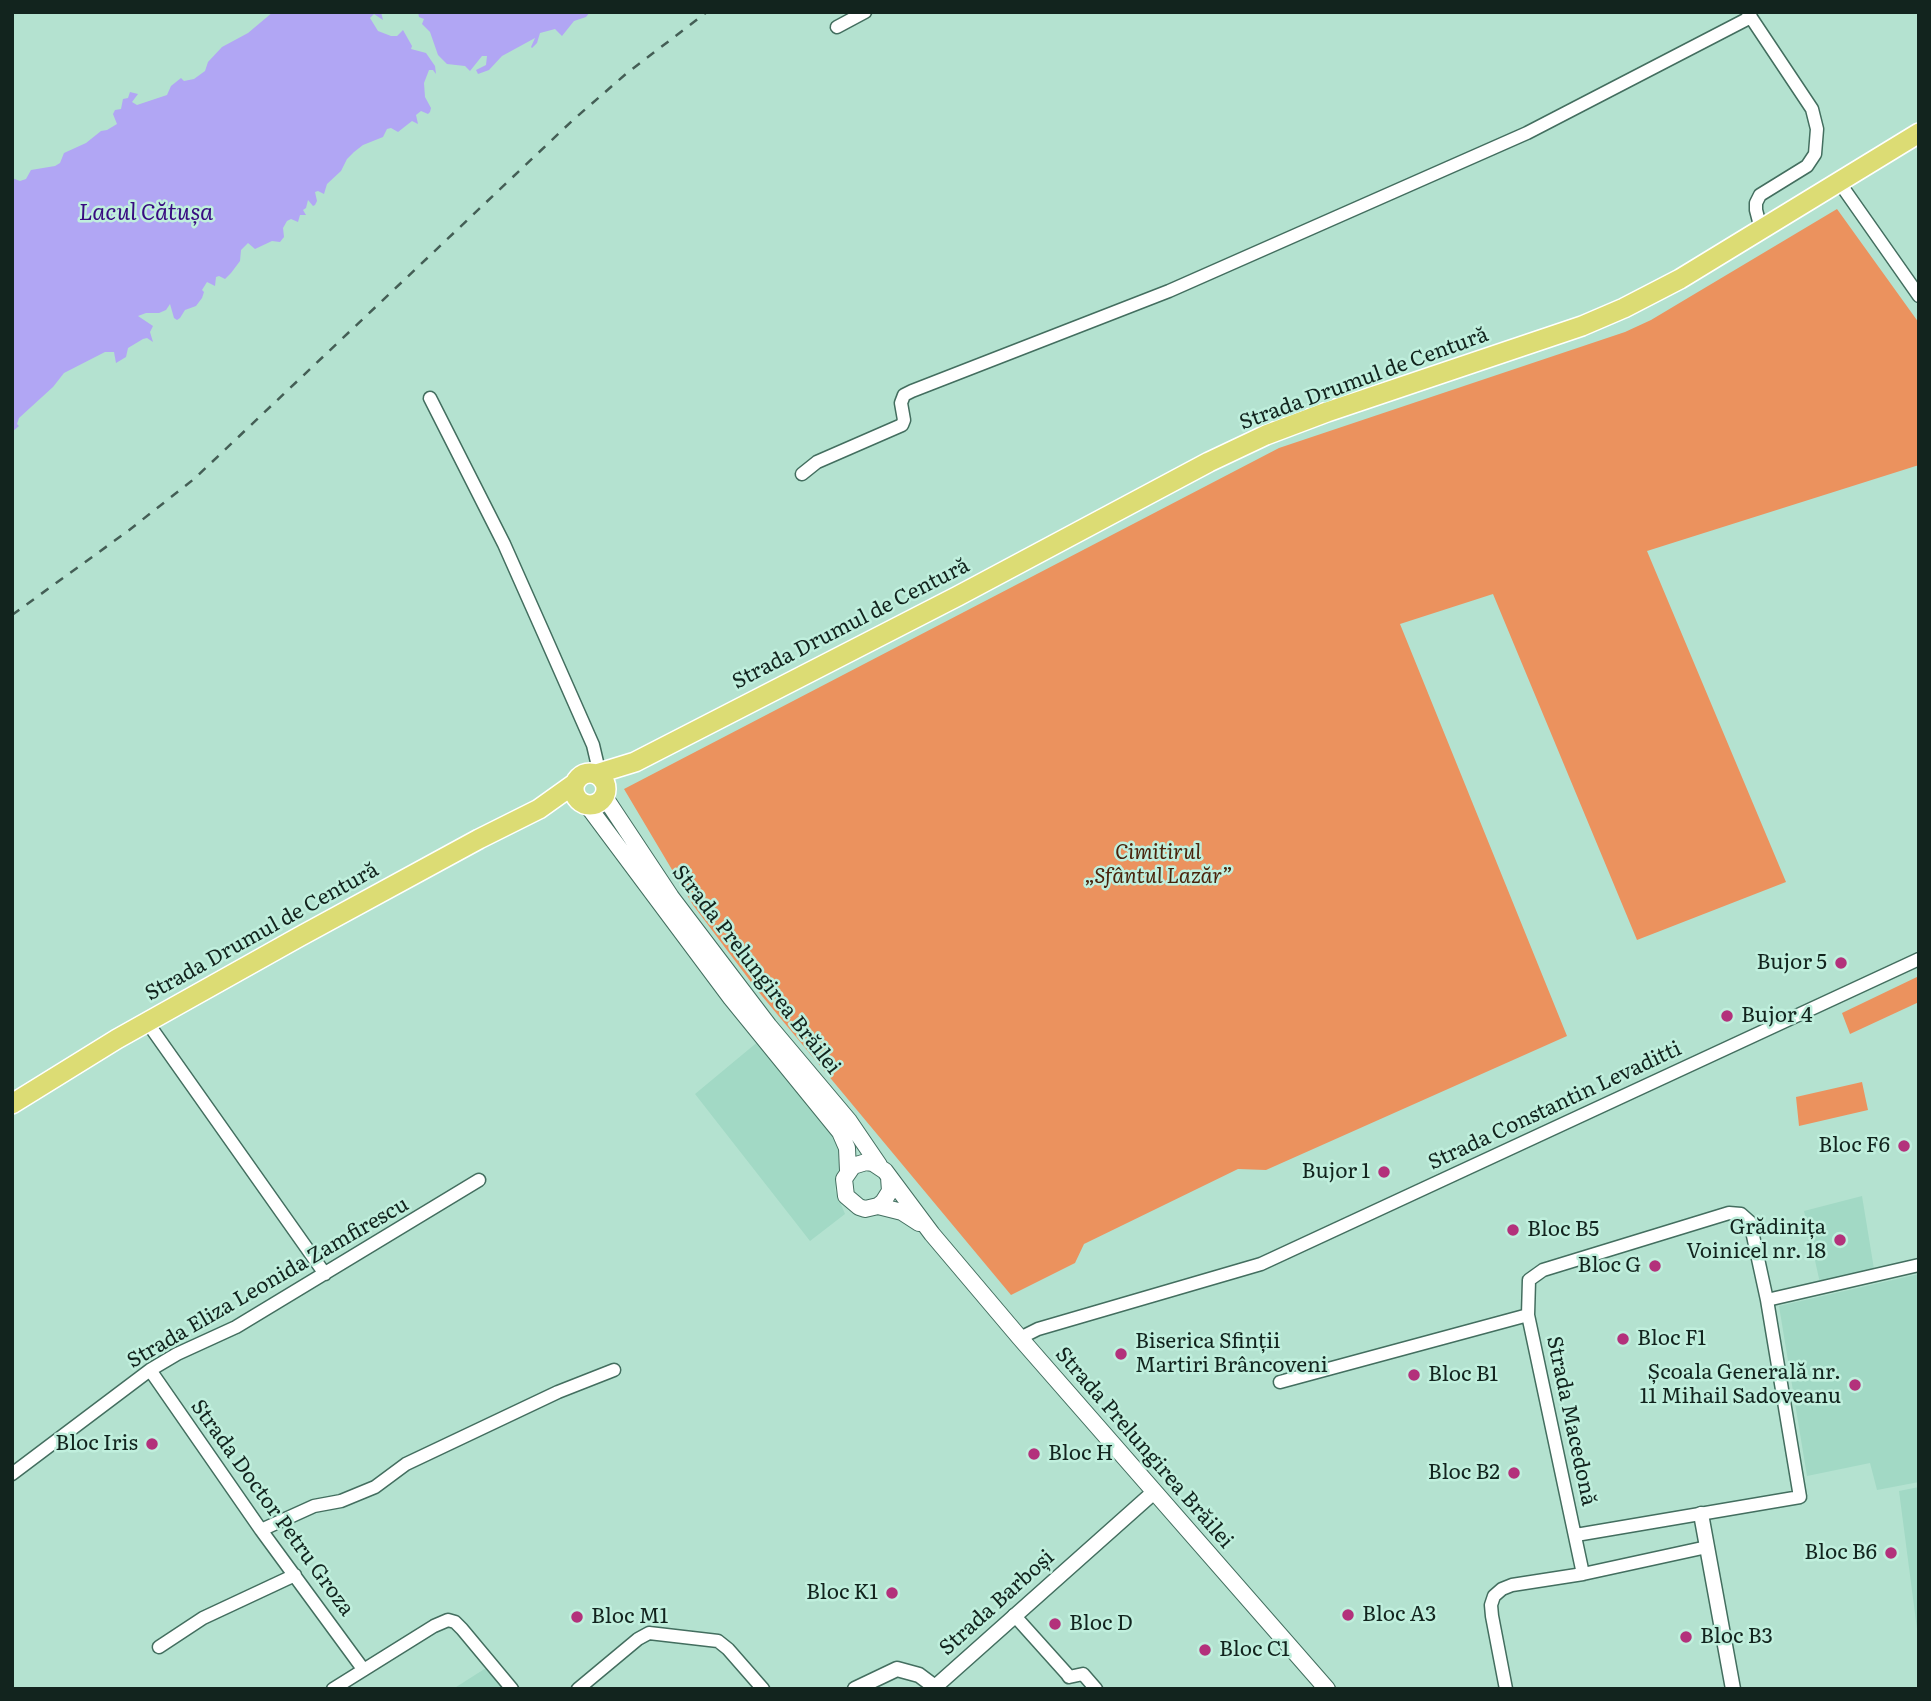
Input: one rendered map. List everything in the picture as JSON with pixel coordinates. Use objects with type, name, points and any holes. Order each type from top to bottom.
[{"type":"highway","name":"Strada Drumul de Centură","points":[[595,794],[635,762],[1254,441],[1327,412],[1582,326],[1624,308],[1680,279],[1919,132]]},
{"type":"highway","points":[[591,772],[595,794],[539,809],[574,784],[580,775],[591,772]]},
{"type":"highway","name":"Strada Drumul de Centură","points":[[12,1104],[147,1022],[455,852],[539,809]]},
{"type":"main road","name":"Strada Prelungirea Brăilei","points":[[595,794],[731,998],[840,1132],[848,1148],[848,1171]]},
{"type":"main road","name":"Strada Prelungirea Brăilei","points":[[595,794],[769,1026],[849,1121],[932,1234],[1327,1689]]},
{"type":"main road","points":[[866,1162],[884,1171],[890,1184],[887,1197],[877,1206],[865,1209],[852,1203],[846,1196],[844,1188],[848,1171],[859,1163],[866,1162]]},
{"type":"main road","name":"Strada Prelungirea Brăilei","points":[[877,1206],[902,1212],[932,1234]]},
{"type":"street","points":[[837,27],[865,12]]},
{"type":"street","points":[[802,474],[817,462],[902,425],[904,420],[901,403],[904,396],[912,391],[1169,291],[1527,133],[1750,15],[1812,109],[1817,128],[1815,154],[1807,166],[1760,195],[1756,210],[1762,229]]},
{"type":"street","points":[[1839,183],[1919,296]]},
{"type":"street","points":[[430,398],[504,544],[593,745],[597,762],[595,794]]},
{"type":"street","name":"Strada Constantin Levaditti","points":[[1020,1338],[1038,1329],[1261,1264],[1919,959]]},
{"type":"street","points":[[147,1022],[325,1274]]},
{"type":"street","name":"Strada Eliza Leonida Zamfirescu","points":[[12,1474],[150,1370],[236,1326],[479,1180]]},
{"type":"street","name":"Strada Macedonă","points":[[1576,1535],[1800,1497],[1767,1300],[1750,1222],[1741,1214],[1729,1213],[1543,1270],[1529,1280],[1528,1315],[1583,1574]]},
{"type":"street","points":[[1767,1300],[1919,1265]]},
{"type":"street","points":[[1280,1382],[1528,1315]]},
{"type":"street","name":"Strada Doctor Petru Groza","points":[[150,1370],[261,1530],[363,1669]]},
{"type":"street","points":[[261,1530],[314,1506],[341,1502],[375,1487],[406,1464],[487,1424],[614,1370]]},
{"type":"street","name":"Strada Barboși","points":[[856,1689],[897,1669],[919,1675],[936,1688],[1014,1615],[1154,1492]]},
{"type":"street","points":[[1701,1514],[1733,1689]]},
{"type":"street","points":[[1506,1689],[1491,1605],[1494,1596],[1502,1589],[1707,1547]]},
{"type":"street","points":[[159,1647],[203,1618],[295,1575]]},
{"type":"street","points":[[1014,1615],[1069,1677],[1083,1674],[1097,1689]]},
{"type":"street","points":[[333,1689],[448,1620],[455,1622],[462,1629],[512,1689]]},
{"type":"street","points":[[578,1689],[638,1639],[649,1633],[718,1641],[729,1649],[763,1689]]},
{"type":"shaded area","points":[[760,1040],[839,1142],[839,1168],[835,1190],[845,1214],[810,1241],[695,1094]]},
{"type":"shaded area","name":"Grădinița Voinicel nr. 18","points":[[1862,1196],[1874,1269],[1820,1283],[1804,1211]]},
{"type":"shaded area","name":"Școala Generală nr. 11 Mihail Sadoveanu","points":[[1919,1274],[1919,1482],[1877,1490],[1870,1463],[1807,1476],[1779,1306]]},
{"type":"shaded area","points":[[1919,1487],[1919,1644],[1899,1491]]},
{"type":"shaded area","points":[[486,1668],[502,1689],[453,1689]]},
{"type":"green space","name":"Cimitirul „Sfântul Lazăr”","points":[[1837,209],[1919,323],[1919,465],[1647,551],[1786,882],[1637,940],[1493,594],[1400,624],[1567,1036],[1266,1170],[1238,1169],[1084,1244],[1075,1263],[1011,1295],[757,990],[693,905],[624,789],[1279,448],[1625,332],[1651,320]]},
{"type":"green space","points":[[1919,976],[1919,1002],[1850,1034],[1842,1013]]},
{"type":"green space","points":[[1862,1082],[1868,1110],[1799,1126],[1796,1097]]},
{"type":"water","name":"Lacul Cătușa","points":[[273,12],[381,12],[383,20],[374,14],[370,18],[378,31],[397,36],[403,30],[411,49],[426,53],[435,66],[436,74],[429,70],[424,83],[430,112],[428,114],[421,111],[416,115],[418,124],[412,121],[398,132],[387,129],[383,137],[354,152],[341,171],[327,184],[324,194],[315,192],[315,205],[308,200],[303,210],[306,215],[300,215],[298,222],[291,219],[287,221],[283,228],[284,237],[280,242],[272,241],[255,249],[248,243],[241,250],[240,261],[231,273],[225,279],[216,277],[215,286],[207,282],[202,290],[202,298],[196,306],[185,310],[180,318],[174,318],[170,304],[166,310],[159,313],[138,316],[153,326],[150,332],[153,342],[147,338],[143,339],[128,348],[126,357],[116,363],[114,352],[105,352],[64,373],[53,387],[19,418],[19,426],[12,432],[12,178],[20,181],[26,179],[31,170],[55,166],[60,163],[64,153],[117,124],[113,114],[115,110],[121,109],[123,99],[128,98],[130,92],[138,94],[132,102],[137,105],[167,95],[171,86],[181,78],[184,81],[194,79],[205,71],[208,62],[222,47],[248,33]]},
{"type":"water","points":[[418,12],[590,12],[586,17],[574,21],[562,36],[555,29],[540,33],[532,48],[535,38],[502,56],[489,70],[478,74],[476,70],[486,65],[487,56],[482,56],[470,71],[465,66],[447,64],[438,55],[430,32],[422,24],[424,19],[419,17]]},
{"type":"railway","points":[[12,615],[128,531],[194,479],[573,120],[627,73],[707,12]]},
{"type":"place","name":"Bujor 5","points":[[1841,963]]},
{"type":"place","name":"Bujor 4","points":[[1727,1016]]},
{"type":"place","name":"Bloc F6","points":[[1904,1146]]},
{"type":"place","name":"Bujor 1","points":[[1384,1172]]},
{"type":"place","name":"Bloc B5","points":[[1513,1230]]},
{"type":"place","name":"Grădinița Voinicel nr. 18","points":[[1840,1240]]},
{"type":"place","name":"Bloc G","points":[[1655,1266]]},
{"type":"place","name":"Bloc F1","points":[[1623,1339]]},
{"type":"place","name":"Biserica Sfinții Martiri Brâncoveni","points":[[1121,1354]]},
{"type":"place","name":"Bloc B1","points":[[1414,1375]]},
{"type":"place","name":"Școala Generală nr. 11 Mihail Sadoveanu","points":[[1855,1385]]},
{"type":"place","name":"Bloc Iris","points":[[152,1444]]},
{"type":"place","name":"Bloc H","points":[[1034,1454]]},
{"type":"place","name":"Bloc B2","points":[[1514,1473]]},
{"type":"place","name":"Bloc B6","points":[[1891,1553]]},
{"type":"place","name":"Bloc K1","points":[[892,1593]]},
{"type":"place","name":"Bloc A3","points":[[1348,1615]]},
{"type":"place","name":"Bloc M1","points":[[577,1617]]},
{"type":"place","name":"Bloc D","points":[[1055,1624]]},
{"type":"place","name":"Bloc B3","points":[[1686,1637]]},
{"type":"place","name":"Bloc C1","points":[[1205,1650]]}]
